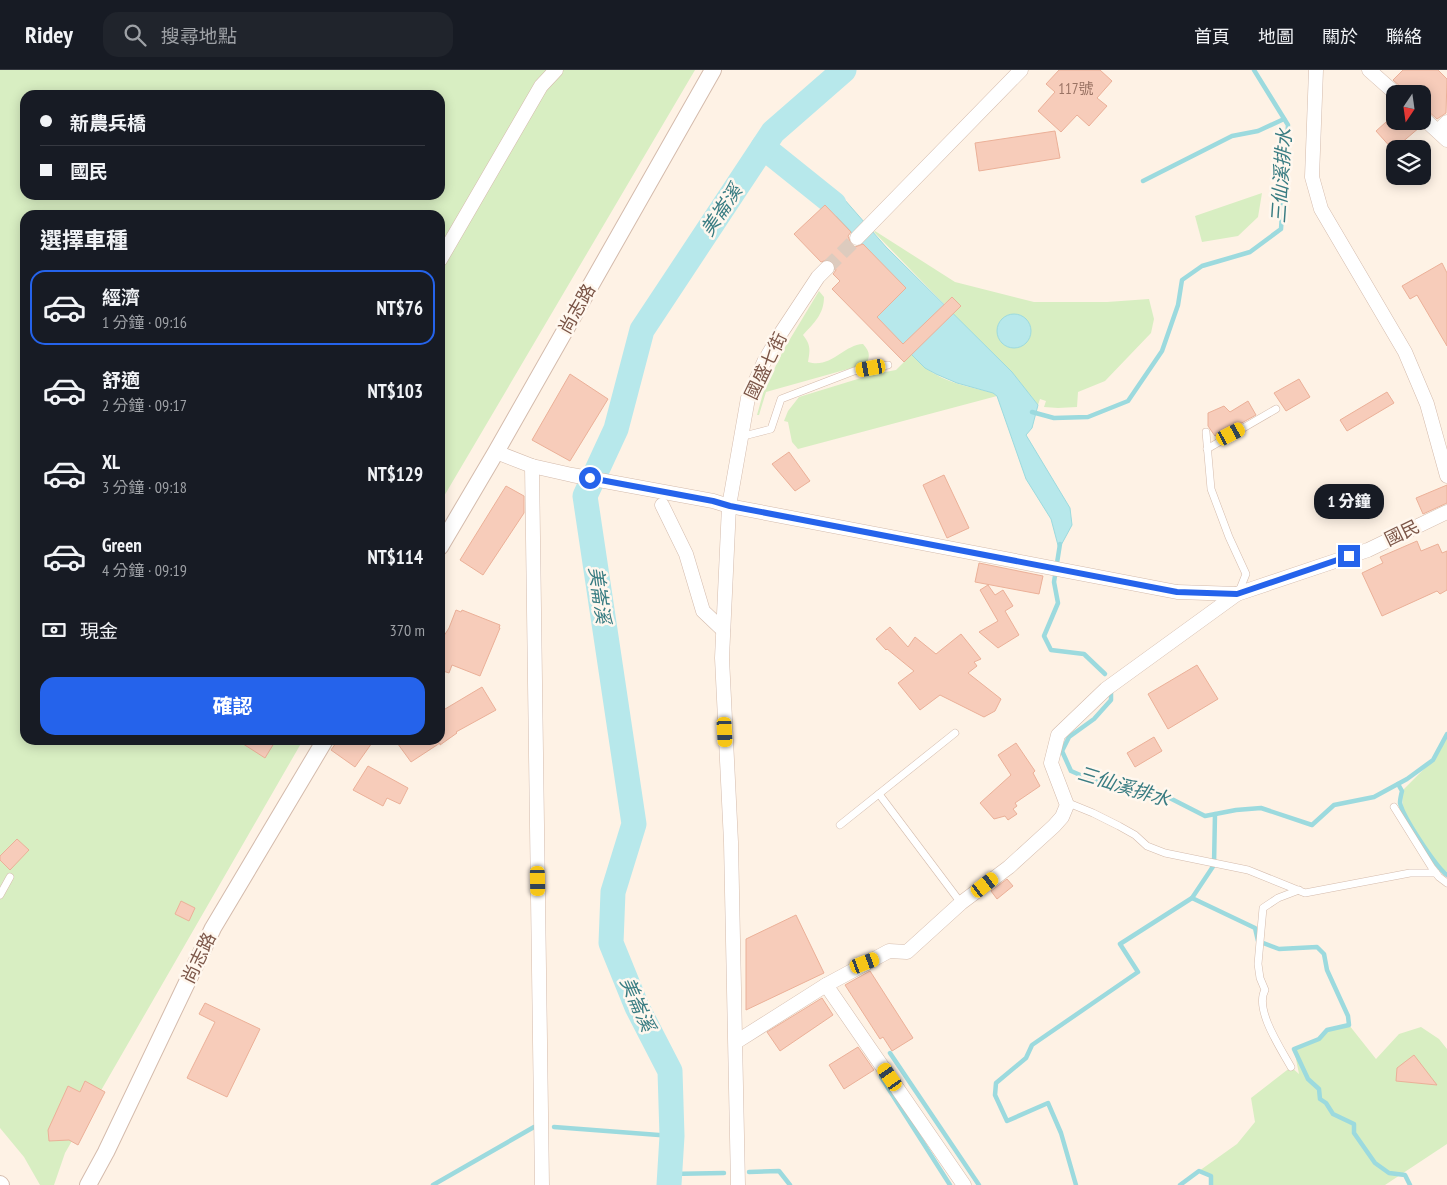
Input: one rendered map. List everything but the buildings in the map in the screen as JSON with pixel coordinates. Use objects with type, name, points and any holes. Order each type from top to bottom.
[{"type":"street","points":[[445,251],[541,86],[556,70]]},
{"type":"street","name":"尚志路","points":[[445,539],[713,70]]},
{"type":"street","points":[[857,238],[1021,70]]},
{"type":"street","points":[[1316,70],[1312,177],[1321,209],[1405,352],[1427,404],[1447,476]]},
{"type":"street","points":[[1369,70],[1386,85]]},
{"type":"street","points":[[1431,123],[1444,131]]},
{"type":"street","name":"國盛七街","points":[[738,1185],[731,842],[722,658],[730,506],[748,398],[764,362],[779,336],[818,277],[827,268]]},
{"type":"street","name":"國民","points":[[496,452],[532,466],[572,475],[1177,592],[1237,594],[1368,550],[1447,512]]},
{"type":"street","points":[[532,466],[542,1185]]},
{"type":"street","points":[[662,505],[686,554],[703,611],[723,630]]},
{"type":"street","points":[[736,1042],[826,984],[889,951],[907,952],[961,903],[1009,867],[1054,826],[1062,817],[1067,805],[1051,763],[1058,735],[1106,689],[1237,594]]},
{"type":"street","name":"尚志路","points":[[88,1185],[106,1152],[214,928],[322,745]]},
{"type":"street","points":[[826,984],[964,1185]]},
{"type":"lane","points":[[740,437],[771,430],[781,399],[854,371],[888,365]]},
{"type":"lane","points":[[1207,449],[1276,409]]},
{"type":"lane","points":[[1206,432],[1211,489],[1229,537],[1246,574],[1237,594]]},
{"type":"lane","points":[[840,825],[955,733]]},
{"type":"lane","points":[[879,794],[961,903]]},
{"type":"lane","points":[[1066,802],[1093,812],[1119,826],[1135,835],[1147,846],[1165,852],[1248,870],[1305,893],[1410,873],[1436,873]]},
{"type":"lane","points":[[1394,807],[1436,873],[1447,883]]},
{"type":"lane","points":[[0,895],[10,878]]},
{"type":"lane","points":[[1291,1067],[1267,1020],[1261,1002],[1262,994],[1265,990],[1260,978],[1258,964],[1263,908],[1278,898],[1299,890]]},
{"type":"green space","points":[[0,70],[695,70],[445,495],[445,210],[20,210],[20,745],[300,745],[65,1153],[54,1185],[40,1185],[24,1157],[0,1128]]},
{"type":"green space","points":[[1262,193],[1258,217],[1238,236],[1202,242],[1195,216]]},
{"type":"green space","points":[[875,231],[955,282],[1034,302],[1107,302],[1149,299],[1154,319],[1151,333],[1105,381],[1078,392],[1077,407],[1044,407],[1046,401],[1040,399],[1038,405],[1012,372],[953,314],[960,306],[952,297],[944,304]]},
{"type":"green space","points":[[819,291],[824,297],[824,303],[818,318],[803,335],[809,348],[808,362],[816,363],[830,360],[849,348],[863,344],[869,353],[866,364],[766,392],[759,415],[757,415],[764,390],[784,349]]},
{"type":"green space","points":[[912,354],[926,368],[941,377],[958,384],[993,393],[997,396],[798,449],[792,442],[788,422],[784,421],[788,411],[799,397],[874,374],[896,370]]},
{"type":"green space","points":[[1447,734],[1447,872],[1435,864],[1403,812],[1402,791],[1433,760]]},
{"type":"green space","points":[[1349,1025],[1376,1059],[1399,1034],[1421,1027],[1439,1039],[1447,1049],[1447,1144],[1385,1185],[1211,1185],[1211,1176],[1199,1171],[1237,1144],[1255,1122],[1251,1098],[1291,1067],[1299,1074],[1294,1049],[1319,1039],[1327,1030]]},
{"type":"water","points":[[837,191],[886,247],[1012,372],[1038,405],[1032,428],[1026,435],[1070,508],[1072,525],[1059,549],[1051,519],[1026,479],[997,396],[993,393],[957,383],[925,368],[875,318],[870,252],[822,201]]},
{"type":"water","points":[[1014,314],[1026,319],[1031,331],[1026,343],[1014,348],[1002,343],[997,331],[1002,319]]},
{"type":"waterway","name":"美崙溪","points":[[669,1185],[672,1136],[670,1071],[637,1007],[611,943],[613,892],[634,824],[585,496],[616,429],[642,330],[773,132],[844,70]]},
{"type":"waterway","name":"三仙溪排水","points":[[1032,412],[1054,418],[1088,417],[1128,401],[1162,351],[1178,305],[1182,280],[1202,266],[1250,252],[1281,229],[1288,125],[1254,70]]},
{"type":"waterway","points":[[1143,181],[1232,136],[1258,131],[1284,119]]},
{"type":"waterway","name":"三仙溪排水","points":[[763,147],[834,204]]},
{"type":"waterway","name":"三仙溪排水","points":[[1060,544],[1054,582],[1058,603],[1044,636],[1051,650],[1084,654],[1105,674]]},
{"type":"waterway","name":"三仙溪排水","points":[[1111,691],[1111,700],[1094,719],[1069,737],[1062,751],[1071,771],[1094,781],[1156,791],[1205,816],[1236,810],[1261,808],[1312,825],[1334,805],[1374,797],[1407,779],[1433,760],[1447,734]]},
{"type":"waterway","points":[[1398,784],[1402,791],[1400,798],[1402,810],[1428,852],[1447,875]]},
{"type":"waterway","points":[[1076,1185],[1061,1133],[1048,1103],[1007,1121],[995,1095],[996,1083],[1026,1058],[1032,1045],[1138,972],[1120,944],[1192,898],[1214,865],[1215,814]]},
{"type":"waterway","points":[[1192,898],[1255,928],[1258,941],[1279,949],[1317,947],[1324,954],[1327,970],[1348,1016],[1349,1025],[1327,1030],[1319,1039],[1294,1049],[1308,1079],[1319,1089],[1320,1099],[1326,1103],[1333,1114],[1354,1124],[1354,1133],[1375,1163],[1389,1173],[1405,1175],[1410,1185]]},
{"type":"waterway","points":[[890,1053],[979,1185]]},
{"type":"waterway","points":[[881,1077],[950,1185]]},
{"type":"waterway","points":[[433,1185],[534,1127]]},
{"type":"waterway","points":[[554,1127],[672,1136]]},
{"type":"waterway","points":[[749,1172],[779,1171],[790,1185]]},
{"type":"waterway","points":[[1180,1185],[1199,1171],[1211,1176],[1211,1185]]},
{"type":"waterway","points":[[669,1174],[724,1173]]},
{"type":"tunnel","points":[[827,268],[857,238]]},
{"type":"route","points":[[590,478],[1177,592],[1237,594],[1349,556]]}]
